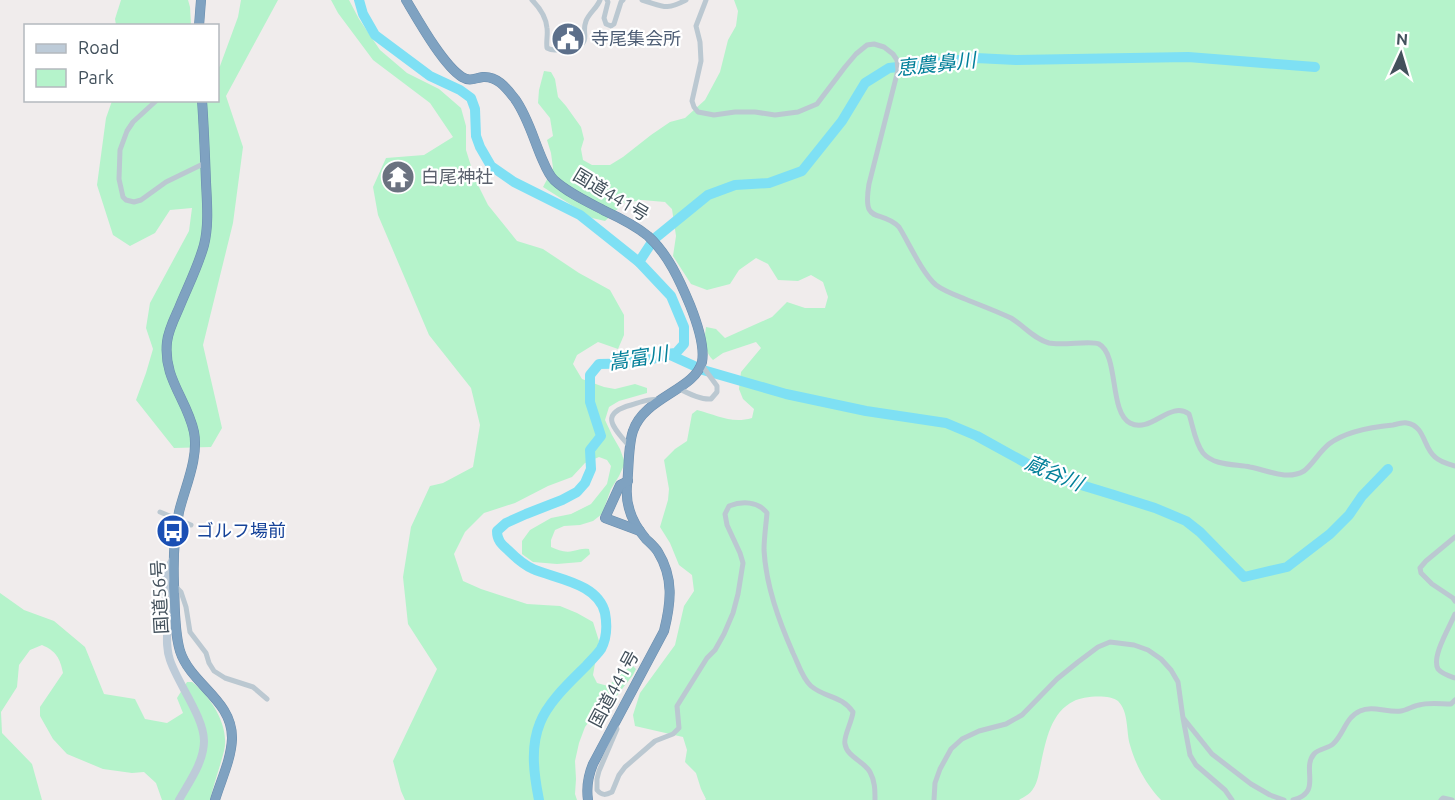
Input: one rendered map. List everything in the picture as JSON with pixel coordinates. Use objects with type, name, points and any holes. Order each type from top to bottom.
[{"type":"highway","points":[[199,24],[201,0]]},
{"type":"highway","name":"国道441号","points":[[406,0],[441,55],[455,72],[463,78],[473,80],[483,77],[493,78],[500,82],[516,101],[527,121],[547,171],[555,180],[589,203],[647,235],[680,281],[700,336],[701,364],[698,372],[645,411],[633,431],[627,493],[629,508],[635,525],[657,551],[668,572],[671,591],[669,612],[664,631],[593,764],[588,777],[588,800]]},
{"type":"highway","name":"国道56号","points":[[202,102],[207,215],[204,244],[172,324],[167,341],[166,359],[169,375],[190,420],[195,450],[176,530],[173,560],[177,634],[181,652],[188,667],[224,709],[230,723],[232,739],[215,800]]},
{"type":"highway","points":[[628,481],[620,485],[605,518],[640,531]]},
{"type":"main road","points":[[173,560],[169,566],[165,594],[168,614],[166,649],[170,662],[201,725],[204,738],[198,764],[179,800]]},
{"type":"street","points":[[532,0],[544,17],[547,28],[547,48],[552,51],[569,46],[575,46],[577,49],[584,44],[587,18],[600,0]]},
{"type":"street","points":[[607,0],[603,18],[606,24],[611,26],[614,24],[623,0]]},
{"type":"street","points":[[642,0],[664,7],[673,7],[686,0]]},
{"type":"street","points":[[706,0],[696,26],[701,61],[693,101],[698,112],[714,115],[735,112],[776,115],[798,112],[817,104],[844,67],[867,45],[874,44],[884,47],[892,54],[897,60],[898,70],[867,193],[869,210],[872,214],[894,221],[936,285],[999,312],[1046,342],[1059,345],[1093,343],[1100,345],[1106,351],[1110,362],[1118,404],[1127,422],[1136,426],[1145,426],[1174,411],[1185,411],[1189,414],[1203,452],[1208,457],[1221,463],[1252,467],[1284,475],[1305,470],[1327,445],[1339,437],[1376,427],[1407,423],[1419,429],[1429,451],[1435,458],[1455,466]]},
{"type":"street","points":[[155,102],[133,122],[120,150],[119,179],[123,197],[134,202],[141,200],[166,182],[205,163]]},
{"type":"street","points":[[678,388],[704,400],[711,399],[717,392],[717,386],[701,364]]},
{"type":"street","points":[[630,447],[613,424],[612,418],[615,411],[653,398],[660,400]]},
{"type":"street","points":[[615,724],[617,729],[597,779],[597,790],[600,794],[606,795],[612,792],[625,767],[655,741],[673,734],[679,728],[677,706],[724,634],[738,594],[743,564],[727,525],[725,514],[729,506],[736,503],[754,504],[763,507],[767,513],[764,548],[766,568],[779,620],[809,685],[848,705],[853,712],[845,737],[845,745],[849,753],[870,772],[874,782],[875,800]]},
{"type":"street","points":[[160,512],[190,525]]},
{"type":"street","points":[[1455,537],[1420,567],[1421,573],[1432,584],[1455,601]]},
{"type":"street","points":[[174,585],[181,592],[190,632],[206,653],[214,671],[225,678],[253,687],[267,699]]},
{"type":"street","points":[[1455,614],[1441,644],[1436,666],[1440,672],[1455,678]]},
{"type":"street","points":[[934,800],[934,783],[951,749],[979,731],[1006,724],[1022,715],[1078,662],[1098,647],[1110,642],[1134,645],[1148,650],[1171,670],[1178,682],[1190,755],[1232,800]]},
{"type":"street","points":[[1293,800],[1306,794],[1310,783],[1310,761],[1314,755],[1336,741],[1349,719],[1358,711],[1366,709],[1401,711],[1421,704],[1451,704],[1455,700]]},
{"type":"street","points":[[1183,718],[1212,754],[1251,784],[1284,800]]},
{"type":"street","points":[[1441,800],[1443,798],[1452,800]]},
{"type":"green space","points":[[121,0],[188,0],[191,24],[116,24],[115,19]]},
{"type":"green space","points":[[241,0],[278,0],[226,96],[243,147],[233,223],[203,345],[222,428],[211,447],[174,448],[136,400],[153,349],[146,328],[150,303],[189,231],[192,208],[170,210],[155,233],[130,246],[113,235],[97,185],[106,118],[112,102],[219,102],[219,67],[238,17]]},
{"type":"green space","points":[[331,0],[349,0],[380,50],[407,73],[439,89],[461,108],[466,126],[466,150],[475,179],[488,205],[517,241],[543,249],[610,290],[624,315],[624,335],[618,349],[598,342],[577,355],[573,364],[582,379],[615,389],[635,384],[647,388],[647,393],[619,401],[609,407],[605,420],[625,463],[611,489],[602,514],[593,521],[564,526],[555,530],[551,540],[551,547],[562,551],[589,549],[590,554],[581,562],[557,564],[533,562],[522,554],[522,541],[530,530],[551,518],[571,514],[591,504],[607,484],[611,466],[607,460],[599,457],[585,463],[572,477],[515,503],[484,513],[465,532],[454,554],[463,581],[527,604],[560,606],[593,622],[599,641],[593,675],[597,683],[608,686],[627,669],[633,666],[636,669],[611,703],[597,711],[585,727],[575,761],[577,800],[405,800],[401,791],[393,761],[437,669],[408,624],[403,577],[411,527],[430,486],[443,483],[473,467],[480,425],[471,388],[429,335],[378,215],[373,187],[386,158],[424,155],[453,137],[430,103],[373,60]]},
{"type":"green space","points":[[734,0],[1455,0],[1455,800],[1161,800],[1146,781],[1135,760],[1122,705],[1114,699],[1103,697],[1078,699],[1060,712],[1051,727],[1035,786],[1029,794],[1019,800],[705,800],[696,773],[685,762],[687,750],[683,737],[635,726],[633,715],[640,693],[675,645],[684,606],[694,591],[692,575],[679,565],[660,527],[669,489],[664,460],[687,441],[692,414],[697,410],[724,418],[744,420],[752,418],[754,409],[743,399],[739,389],[741,372],[761,348],[756,342],[723,353],[713,360],[705,345],[706,327],[716,329],[725,338],[772,317],[787,302],[805,308],[825,308],[828,297],[823,282],[811,275],[798,281],[778,280],[768,264],[756,258],[739,270],[730,284],[707,290],[691,284],[673,256],[676,236],[672,209],[665,202],[642,200],[624,203],[605,221],[592,218],[543,187],[553,168],[547,140],[553,136],[550,118],[538,103],[539,90],[544,71],[551,72],[555,79],[558,97],[581,127],[584,139],[581,149],[583,160],[592,165],[610,165],[670,122],[685,118],[705,100],[720,72],[728,40],[736,26],[738,11]]},
{"type":"green space","points":[[0,593],[24,610],[54,621],[85,647],[104,694],[135,699],[145,719],[167,723],[183,713],[177,698],[187,682],[192,682],[199,688],[212,704],[222,722],[225,741],[210,800],[162,800],[156,783],[144,772],[132,773],[103,769],[67,754],[53,739],[40,716],[40,707],[63,673],[57,656],[42,645],[30,650],[19,665],[17,687],[1,712],[2,733],[32,764],[42,800],[0,800]]},
{"type":"waterway","name":"嵩富川","points":[[359,0],[363,14],[375,35],[430,76],[460,90],[471,98],[475,109],[476,136],[491,166],[514,182],[580,215],[639,262],[671,296],[684,327],[684,344],[676,353],[639,361],[599,364],[590,375],[590,402],[601,436],[590,450],[591,469],[585,483],[577,492],[506,523],[497,531],[501,544],[520,561],[533,569],[575,583],[585,589],[601,603],[605,613],[606,631],[601,649],[554,700],[540,723],[534,751],[534,771],[539,800]]},
{"type":"waterway","name":"恵農鼻川","points":[[639,262],[654,239],[708,195],[735,185],[769,183],[802,171],[842,121],[865,83],[889,68],[976,58],[1016,60],[1188,57],[1315,67]]},
{"type":"waterway","name":"蔵谷川","points":[[668,354],[703,370],[786,394],[866,411],[946,423],[1068,481],[1155,508],[1186,521],[1200,532],[1244,577],[1287,567],[1330,534],[1388,469]]},
{"type":"place","name":"寺尾集会所","points":[[568,39]]},
{"type":"place","name":"白尾神社","points":[[398,177]]},
{"type":"place","name":"ゴルフ場前","points":[[173,531]]}]
